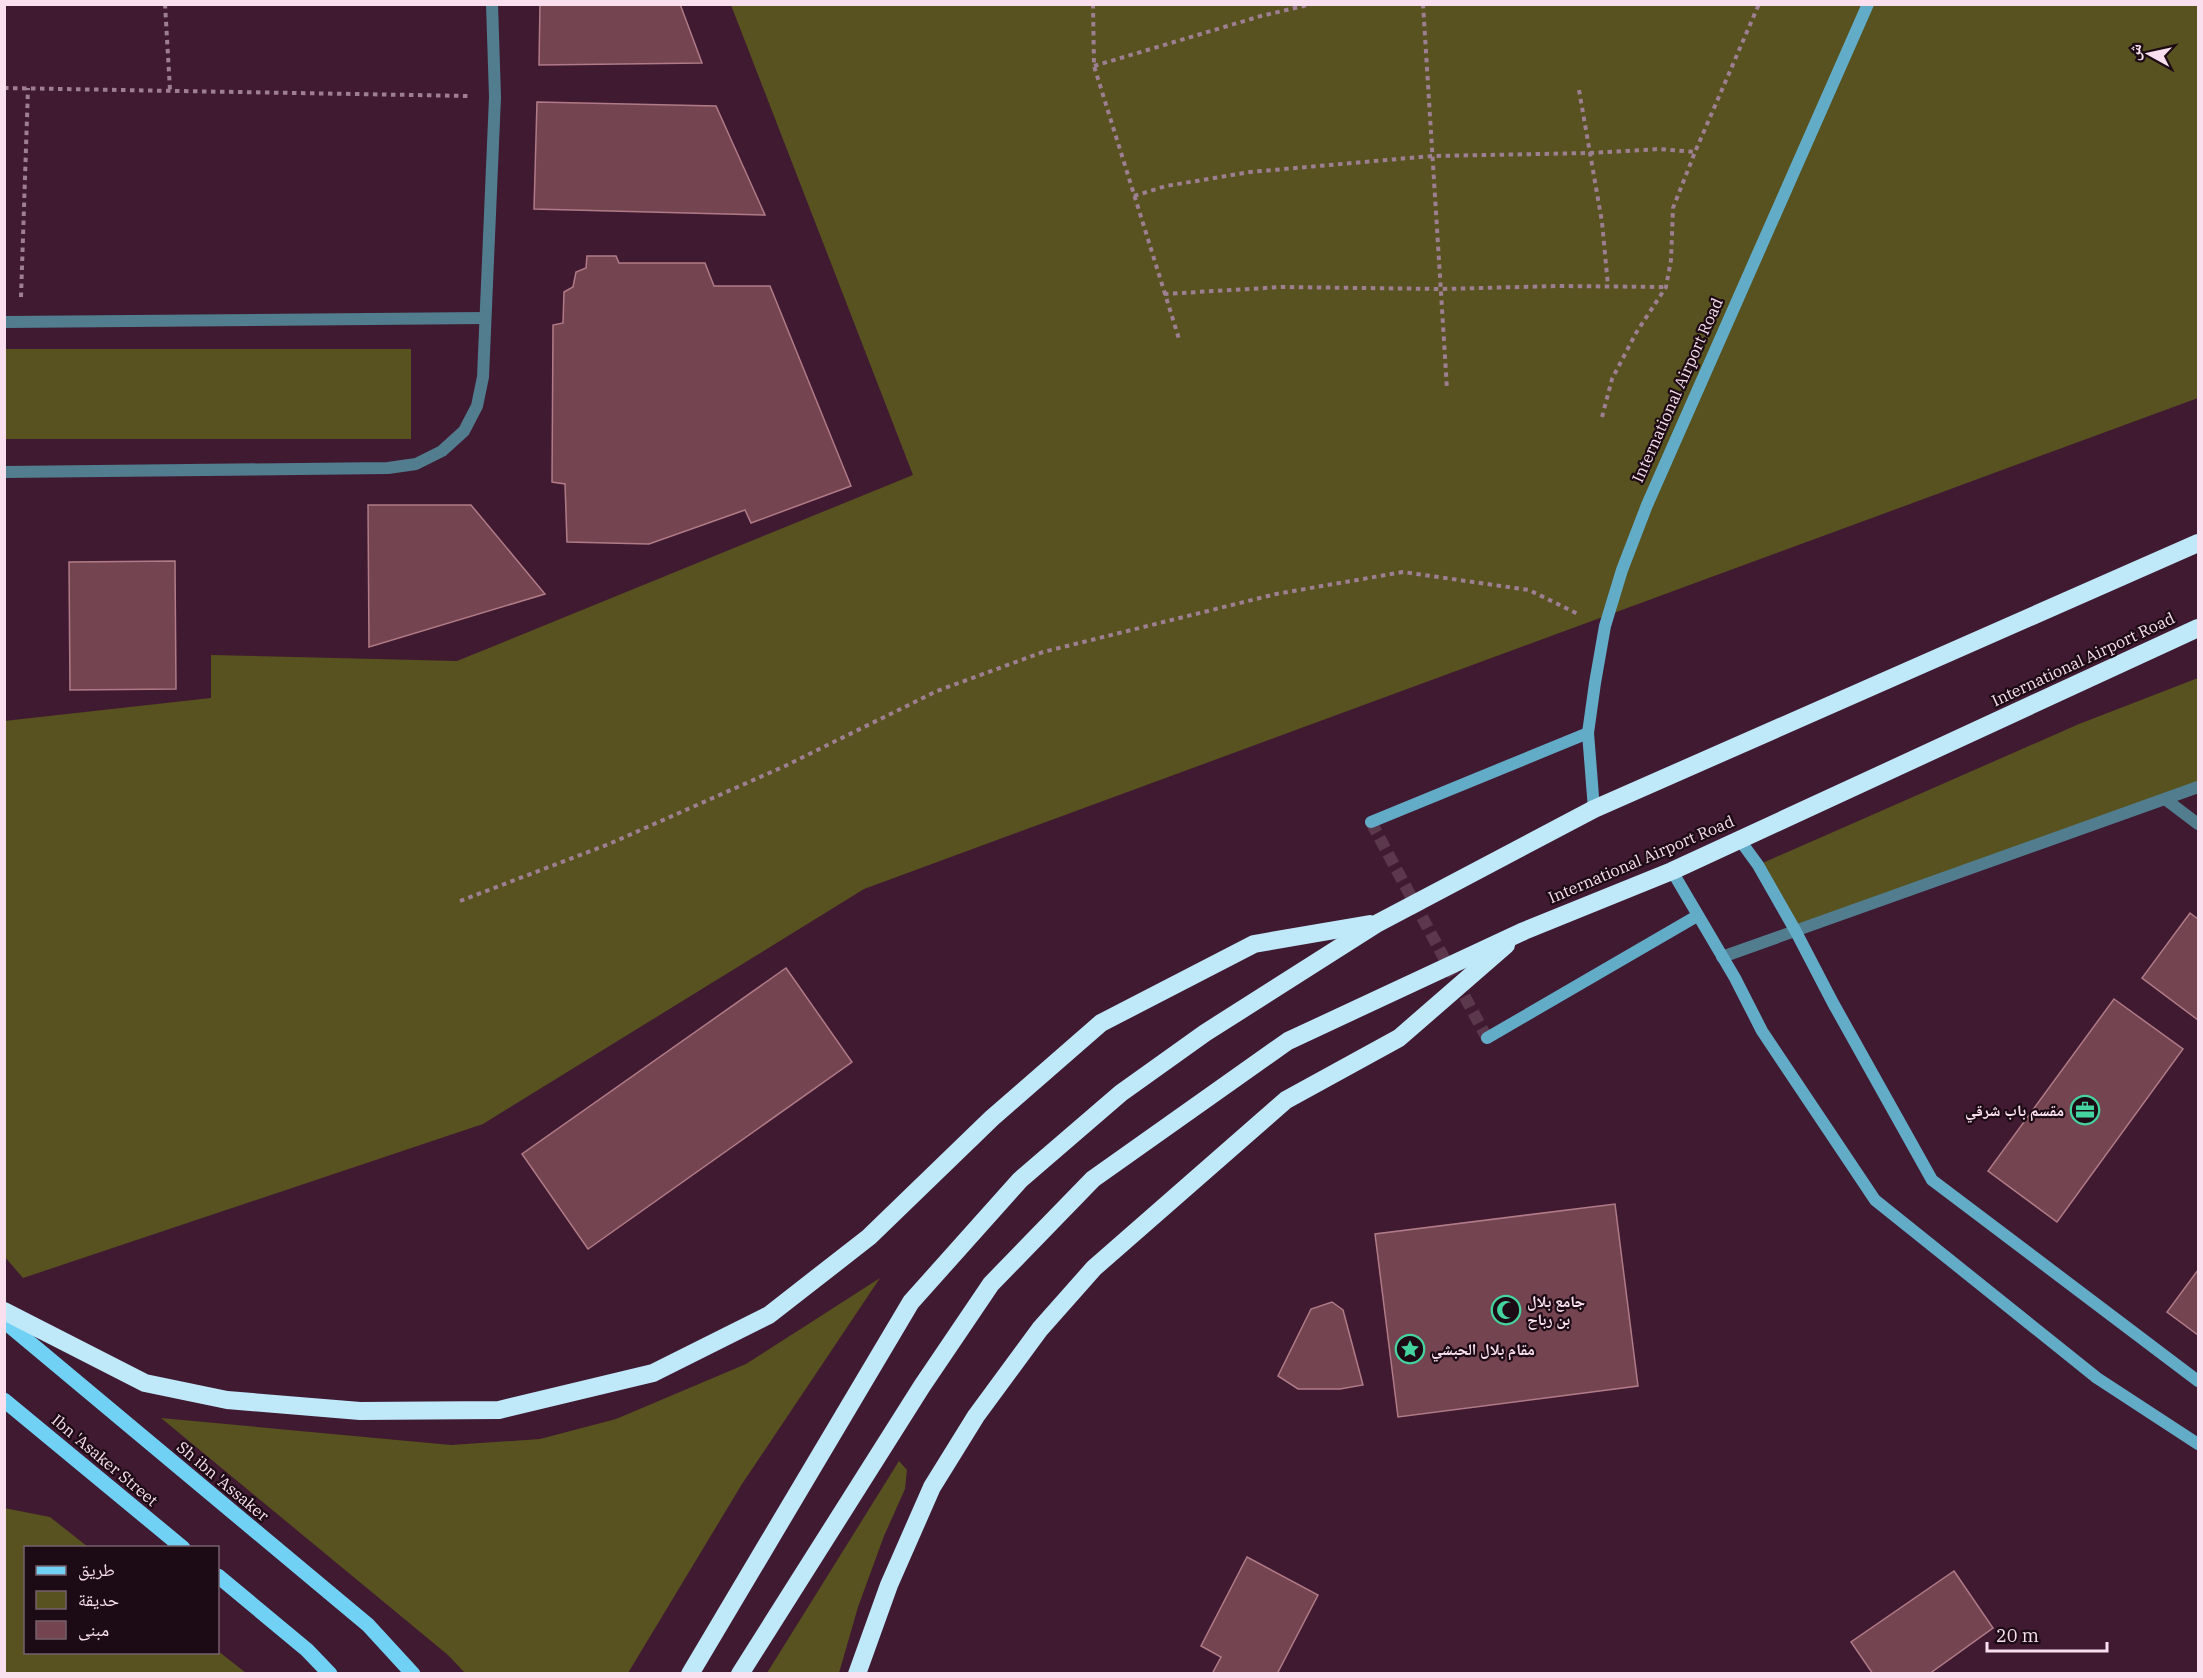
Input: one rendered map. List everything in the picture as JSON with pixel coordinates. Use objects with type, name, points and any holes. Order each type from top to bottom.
[{"type":"highway","points":[[690,1674],[911,1302],[1020,1180],[1130,1086],[1205,1033],[1378,922],[1594,809],[2199,543]]},
{"type":"highway","name":"International Airport Road","points":[[740,1674],[922,1386],[991,1284],[1093,1179],[1288,1041],[1524,931],[1672,871],[2199,628]]},
{"type":"highway","points":[[4,1311],[145,1383],[226,1400],[360,1411],[499,1410],[653,1373],[769,1315],[869,1237],[992,1118],[1101,1023],[1254,944],[1378,922]]},
{"type":"highway","points":[[857,1674],[889,1585],[933,1487],[976,1416],[1040,1329],[1094,1268],[1286,1100],[1399,1038],[1524,931]]},
{"type":"main road","name":"International Airport Road","points":[[1594,809],[1588,733],[1605,626],[1622,570],[1647,505],[1868,4]]},
{"type":"main road","points":[[1371,822],[1588,733]]},
{"type":"main road","points":[[1739,839],[1758,865],[1795,930],[1932,1180],[2199,1381]]},
{"type":"main road","points":[[1672,871],[1735,978],[1762,1032],[1875,1200],[2097,1378],[2199,1444]]},
{"type":"main road","points":[[1487,1038],[1697,916]]},
{"type":"main road","name":"Sh ibn 'Assaker","points":[[4,1321],[368,1625],[414,1674]]},
{"type":"main road","name":"Ibn 'Asaker Street","points":[[4,1400],[181,1546]]},
{"type":"main road","points":[[219,1577],[307,1650],[330,1674]]},
{"type":"street","points":[[4,472],[388,468],[416,464],[442,451],[464,431],[477,406],[483,377],[495,97],[492,4]]},
{"type":"street","points":[[4,322],[485,318]]},
{"type":"street","points":[[1722,957],[2199,787]]},
{"type":"street","points":[[2164,799],[2199,824]]},
{"type":"path","points":[[165,4],[170,90]]},
{"type":"path","points":[[1093,4],[1094,66],[1180,342]]},
{"type":"path","points":[[1094,66],[1261,16],[1312,4]]},
{"type":"path","points":[[1423,4],[1447,389]]},
{"type":"path","points":[[1602,417],[1612,379],[1636,333],[1666,287],[1671,260],[1673,208],[1759,4]]},
{"type":"path","points":[[4,88],[495,97]]},
{"type":"path","points":[[20,322],[28,88]]},
{"type":"path","points":[[1579,90],[1602,222],[1608,286]]},
{"type":"path","points":[[1134,196],[1166,186],[1250,172],[1432,156],[1591,153],[1659,149],[1695,152]]},
{"type":"path","points":[[1164,294],[1282,286],[1442,289],[1666,287]]},
{"type":"path","points":[[460,901],[620,839],[785,766],[937,691],[1043,652],[1276,594],[1403,572],[1529,590],[1605,626]]},
{"type":"green space","points":[[731,5],[2198,5],[2198,398],[864,889],[483,1124],[23,1278],[4,1256],[4,721],[211,698],[211,655],[457,661],[913,475]]},
{"type":"green space","points":[[5,349],[411,349],[411,439],[5,439]]},
{"type":"green space","points":[[2198,678],[2198,787],[1795,930],[1758,865],[2079,724]]},
{"type":"green space","points":[[880,1278],[742,1484],[628,1673],[465,1673],[448,1655],[161,1418],[451,1445],[540,1439],[616,1419],[746,1364]]},
{"type":"green space","points":[[899,1461],[907,1470],[905,1489],[884,1536],[858,1607],[839,1673],[767,1673]]},
{"type":"green space","points":[[4,1508],[50,1517],[87,1546],[24,1546],[24,1654],[219,1654],[219,1652],[246,1673],[5,1673]]},
{"type":"building","points":[[540,4],[680,4],[702,63],[539,65]]},
{"type":"building","points":[[537,102],[716,106],[765,215],[534,209]]},
{"type":"building","points":[[587,256],[616,256],[619,263],[705,263],[714,286],[770,286],[851,486],[751,523],[745,510],[649,544],[567,542],[565,484],[552,482],[553,325],[563,323],[564,292],[573,287],[576,272],[586,268]]},
{"type":"building","points":[[368,505],[471,505],[545,594],[369,647]]},
{"type":"building","points":[[175,561],[176,689],[70,690],[69,562]]},
{"type":"building","points":[[2190,913],[2198,919],[2198,1020],[2142,978]]},
{"type":"building","points":[[786,968],[852,1062],[588,1249],[522,1154]]},
{"type":"building","name":"مقسم باب شرقي","points":[[2114,999],[2183,1049],[2057,1222],[1988,1171]]},
{"type":"building","name":"جامع بلال بن رباح","points":[[1615,1204],[1638,1386],[1398,1417],[1375,1234]]},
{"type":"building","points":[[2198,1270],[2198,1335],[2167,1312]]},
{"type":"building","points":[[1332,1302],[1343,1310],[1363,1385],[1340,1389],[1298,1389],[1278,1376],[1311,1309]]},
{"type":"building","points":[[1247,1557],[1318,1595],[1277,1674],[1212,1674],[1221,1657],[1201,1646]]},
{"type":"building","points":[[1954,1571],[1993,1628],[1929,1674],[1873,1674],[1851,1642]]},
{"type":"tunnel","points":[[1371,822],[1487,1038]]},
{"type":"place","name":"مقسم باب شرقي","points":[[2085,1110]]},
{"type":"place","name":"جامع بلال بن رباح","points":[[1506,1310]]},
{"type":"place","name":"مقام بلال الحبشي","points":[[1410,1349]]}]
